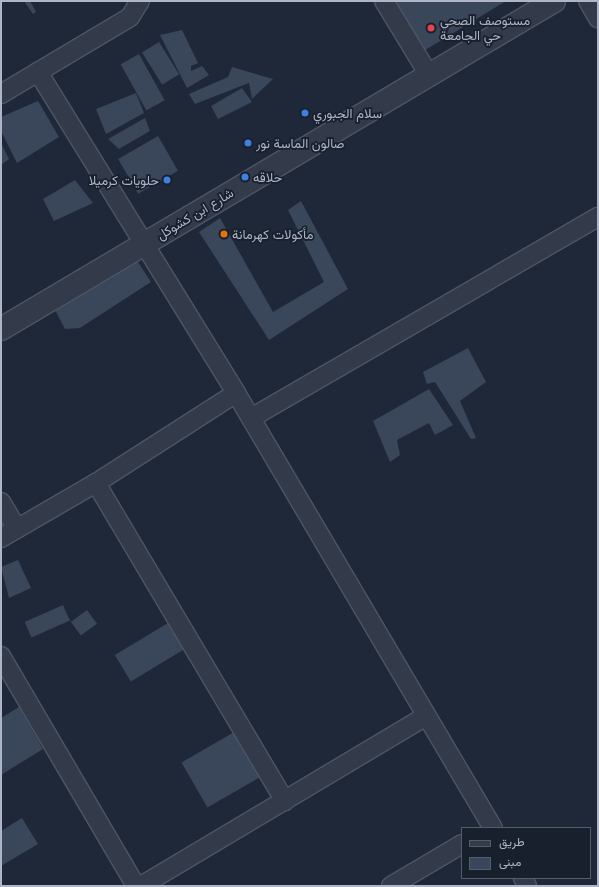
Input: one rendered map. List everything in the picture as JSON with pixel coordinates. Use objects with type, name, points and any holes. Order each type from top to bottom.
[{"type":"street","points":[[1,94],[130,17],[140,1]]},
{"type":"street","points":[[384,1],[429,75]]},
{"type":"street","name":"شارع ابن كشوكل","points":[[1,329],[554,1]]},
{"type":"street","points":[[588,1],[598,18]]},
{"type":"street","points":[[38,72],[236,393],[491,827]]},
{"type":"street","points":[[251,418],[598,217]]},
{"type":"street","points":[[1,538],[96,483],[236,393]]},
{"type":"street","points":[[96,483],[285,801]]},
{"type":"street","points":[[1,502],[17,529]]},
{"type":"street","points":[[1,656],[136,886]]},
{"type":"street","points":[[140,886],[426,716]]},
{"type":"street","points":[[391,886],[461,845]]},
{"type":"building","points":[[24,1],[30,1],[36,12],[33,14]]},
{"type":"building","name":"مستوصف الصحي حي الجامعة","points":[[384,1],[506,1],[417,55]]},
{"type":"building","points":[[182,30],[198,63],[191,66],[191,71],[202,66],[209,75],[187,88],[160,35]]},
{"type":"building","points":[[159,42],[179,74],[162,85],[142,53]]},
{"type":"building","points":[[139,54],[165,100],[146,111],[121,64]]},
{"type":"building","points":[[232,67],[273,79],[252,99],[249,83],[195,104],[189,94],[228,77]]},
{"type":"building","points":[[242,88],[252,102],[218,119],[211,106]]},
{"type":"building","points":[[136,93],[144,113],[106,134],[96,109]]},
{"type":"building","points":[[38,101],[59,137],[17,163],[1,131],[1,117]]},
{"type":"building","points":[[145,118],[150,131],[119,149],[108,139]]},
{"type":"building","points":[[158,136],[178,171],[138,194],[118,159]]},
{"type":"building","points":[[1,143],[9,159],[1,165]]},
{"type":"building","points":[[75,180],[93,203],[54,221],[43,199]]},
{"type":"building","points":[[301,201],[348,289],[269,340],[199,232],[220,218],[273,312],[324,282],[288,210]]},
{"type":"building","points":[[136,259],[151,282],[80,328],[65,329],[55,310]]},
{"type":"building","points":[[468,348],[486,382],[460,401],[476,438],[471,439],[435,382],[427,384],[423,372]]},
{"type":"building","points":[[429,389],[453,425],[435,435],[429,423],[397,440],[400,455],[390,462],[373,421]]},
{"type":"building","points":[[18,560],[31,588],[9,598],[1,567]]},
{"type":"building","points":[[63,605],[70,621],[32,638],[25,622]]},
{"type":"building","points":[[87,610],[97,624],[81,636],[71,622]]},
{"type":"building","points":[[168,623],[184,650],[131,682],[115,655]]},
{"type":"building","points":[[19,707],[43,749],[1,775],[1,718]]},
{"type":"building","points":[[236,731],[262,776],[207,808],[181,762]]},
{"type":"building","points":[[22,818],[38,844],[1,866],[1,831]]},
{"type":"place","name":"مستوصف الصحي حي الجامعة","points":[[431,28]]},
{"type":"place","name":"سلام الجبوري","points":[[305,113]]},
{"type":"place","name":"صالون الماسة نور","points":[[248,143]]},
{"type":"place","name":"حلاقه","points":[[245,177]]},
{"type":"place","name":"حلويات كرميلا","points":[[167,180]]},
{"type":"place","name":"مأكولات كهرمانة","points":[[224,234]]}]
